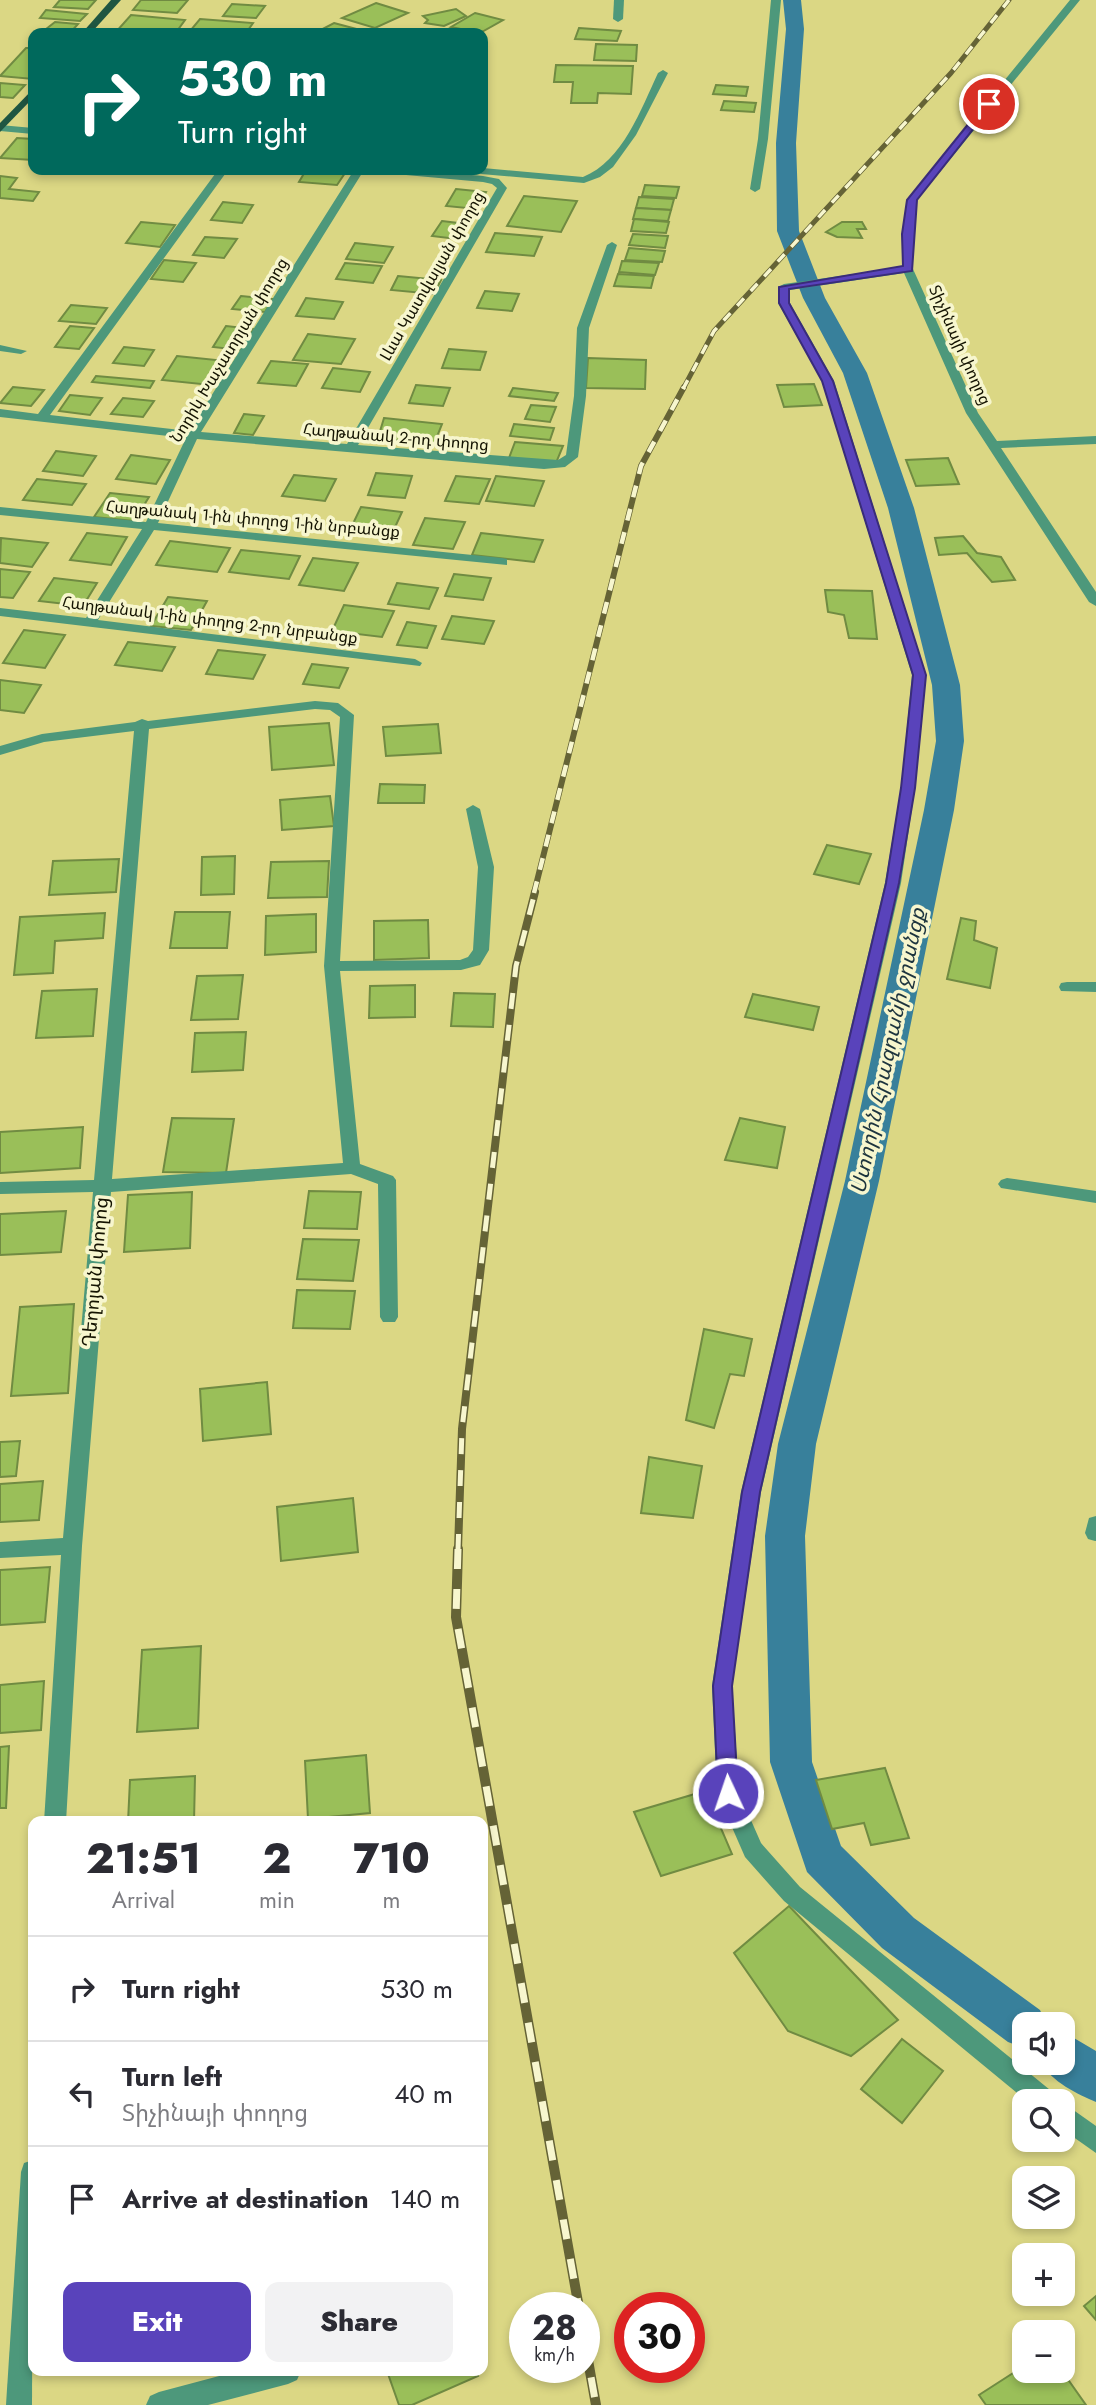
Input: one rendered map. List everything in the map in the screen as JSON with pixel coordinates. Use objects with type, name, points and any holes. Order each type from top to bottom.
[{"type":"main road","points":[[91,28],[116,0]]},
{"type":"main road","points":[[0,129],[28,98]]},
{"type":"street","points":[[618,19],[619,0]]},
{"type":"street","points":[[755,189],[763,139],[776,0]]},
{"type":"street","name":"Տիչինայի փողոց","points":[[1074,0],[912,200],[907,234],[908,269],[972,413],[1096,601]]},
{"type":"street","points":[[488,172],[584,180],[598,177],[640,121],[663,73]]},
{"type":"street","points":[[0,129],[28,131]]},
{"type":"street","points":[[42,417],[219,175]]},
{"type":"street","name":"Նորիկ Խաչատրյան փողոց","points":[[90,622],[149,528],[192,435],[356,175]]},
{"type":"street","name":"Լևա Կատվալյան փողոց","points":[[350,449],[502,188],[495,181],[439,175]]},
{"type":"street","name":"Հաղթանակ 2-րդ փողոց","points":[[0,413],[192,435],[544,465],[561,464],[572,457],[580,396],[583,328],[612,245]]},
{"type":"street","points":[[908,269],[784,287],[784,303],[828,381],[919,675],[908,788],[892,883],[751,1492],[722,1686],[728,1793],[753,1850],[792,1894],[1031,2089]]},
{"type":"street","points":[[0,348],[21,351]]},
{"type":"street","points":[[993,445],[1096,440]]},
{"type":"street","name":"Հաղթանակ 1-ին փողոց 1-ին նրբանցք","points":[[0,511],[502,562]]},
{"type":"street","name":"Հաղթանակ 1-ին փողոց 2-րդ նրբանցք","points":[[0,612],[415,663]]},
{"type":"street","points":[[0,751],[42,738],[142,723],[315,705],[332,706],[347,715],[332,966],[352,1168]]},
{"type":"street","name":"Դեղոյան փողոց","points":[[55,1816],[72,1546],[142,723]]},
{"type":"street","points":[[332,966],[461,965],[474,961],[481,950],[486,867],[472,809]]},
{"type":"street","points":[[1067,987],[1096,987]]},
{"type":"street","points":[[0,1188],[102,1186],[352,1168],[387,1180],[388,1317]]},
{"type":"street","points":[[1007,1184],[1096,1197]]},
{"type":"street","points":[[0,1550],[72,1546]]},
{"type":"street","points":[[1075,2124],[1096,2141]]},
{"type":"street","points":[[19,2405],[28,2255]]},
{"type":"street","points":[[159,2405],[269,2376]]},
{"type":"building","points":[[60,0],[96,0],[88,9],[54,7]]},
{"type":"building","points":[[141,0],[188,0],[177,13],[133,10]]},
{"type":"building","points":[[376,3],[408,13],[375,28],[342,18]]},
{"type":"building","points":[[232,4],[265,6],[256,18],[223,16]]},
{"type":"building","points":[[456,9],[466,16],[444,26],[425,23],[428,20],[423,16]]},
{"type":"building","points":[[46,10],[87,14],[80,21],[40,18]]},
{"type":"building","points":[[475,13],[503,20],[488,28],[451,27]]},
{"type":"building","points":[[131,15],[185,20],[179,28],[119,28]]},
{"type":"building","points":[[200,19],[253,23],[250,28],[192,28]]},
{"type":"building","points":[[55,22],[78,24],[74,28],[47,28]]},
{"type":"building","points":[[334,23],[353,28],[324,28]]},
{"type":"building","points":[[579,28],[621,31],[617,41],[575,39]]},
{"type":"building","points":[[596,44],[637,45],[636,61],[594,60]]},
{"type":"building","points":[[26,48],[28,48],[28,79],[0,76]]},
{"type":"building","points":[[556,65],[633,66],[631,94],[598,93],[597,103],[571,103],[573,82],[554,82]]},
{"type":"building","points":[[0,83],[25,85],[13,98],[0,97]]},
{"type":"building","points":[[716,85],[748,87],[746,96],[713,94]]},
{"type":"building","points":[[724,101],[756,103],[754,112],[721,110]]},
{"type":"building","points":[[17,138],[28,139],[28,160],[0,158]]},
{"type":"building","points":[[303,175],[344,175],[337,185],[299,182]]},
{"type":"building","points":[[0,176],[17,178],[9,189],[39,192],[33,201],[0,198]]},
{"type":"building","points":[[645,185],[679,187],[676,198],[642,196]]},
{"type":"building","points":[[456,189],[486,192],[477,209],[446,206]]},
{"type":"building","points":[[524,196],[577,201],[561,232],[507,226]]},
{"type":"building","points":[[639,197],[674,199],[671,210],[636,208]]},
{"type":"building","points":[[223,202],[253,205],[242,223],[211,220]]},
{"type":"building","points":[[636,208],[671,210],[668,221],[633,219]]},
{"type":"building","points":[[634,219],[669,222],[666,233],[631,231]]},
{"type":"building","points":[[442,221],[467,224],[457,239],[432,236]]},
{"type":"building","points":[[141,222],[175,225],[160,247],[126,243]]},
{"type":"building","points":[[842,222],[862,222],[866,229],[857,229],[862,238],[837,237],[826,232]]},
{"type":"building","points":[[495,233],[542,237],[534,256],[486,252]]},
{"type":"building","points":[[633,234],[668,236],[665,248],[629,245]]},
{"type":"building","points":[[205,237],[237,239],[224,258],[193,255]]},
{"type":"building","points":[[355,243],[393,247],[384,263],[346,259]]},
{"type":"building","points":[[629,248],[665,251],[662,262],[625,260]]},
{"type":"building","points":[[164,260],[196,263],[183,282],[151,279]]},
{"type":"building","points":[[622,261],[659,263],[655,275],[619,272]]},
{"type":"building","points":[[345,263],[382,266],[373,283],[336,279]]},
{"type":"building","points":[[618,274],[654,276],[651,288],[614,286]]},
{"type":"building","points":[[398,276],[441,280],[434,294],[391,290]]},
{"type":"building","points":[[485,291],[519,294],[512,311],[477,308]]},
{"type":"building","points":[[241,296],[273,299],[265,312],[232,309]]},
{"type":"building","points":[[306,298],[343,302],[334,319],[296,316]]},
{"type":"building","points":[[71,305],[107,308],[96,324],[59,321]]},
{"type":"building","points":[[70,326],[94,328],[79,349],[55,347]]},
{"type":"building","points":[[226,326],[253,329],[240,350],[213,347]]},
{"type":"building","points":[[308,334],[355,339],[341,364],[293,360]]},
{"type":"building","points":[[124,347],[154,350],[144,366],[113,363]]},
{"type":"building","points":[[449,349],[486,352],[480,370],[442,368]]},
{"type":"building","points":[[177,356],[226,361],[211,385],[162,380]]},
{"type":"building","points":[[588,358],[646,360],[645,389],[586,388]]},
{"type":"building","points":[[271,361],[308,364],[296,386],[258,383]]},
{"type":"building","points":[[333,368],[370,372],[360,392],[322,388]]},
{"type":"building","points":[[96,376],[154,381],[150,388],[92,382]]},
{"type":"building","points":[[814,384],[822,405],[784,407],[777,385]]},
{"type":"building","points":[[416,385],[450,388],[443,406],[409,403]]},
{"type":"building","points":[[13,387],[44,390],[31,406],[0,403]]},
{"type":"building","points":[[513,388],[558,393],[554,401],[509,396]]},
{"type":"building","points":[[70,395],[102,398],[90,415],[59,411]]},
{"type":"building","points":[[123,398],[154,401],[143,417],[111,414]]},
{"type":"building","points":[[531,405],[556,407],[550,422],[525,419]]},
{"type":"building","points":[[244,414],[264,416],[253,435],[234,433]]},
{"type":"building","points":[[384,418],[442,424],[434,444],[378,438]]},
{"type":"building","points":[[514,424],[554,428],[550,440],[510,436]]},
{"type":"building","points":[[515,442],[563,446],[556,463],[509,458]]},
{"type":"building","points":[[56,451],[96,456],[83,476],[43,471]]},
{"type":"building","points":[[131,455],[170,460],[156,484],[116,479]]},
{"type":"building","points":[[948,458],[959,484],[916,486],[906,460]]},
{"type":"building","points":[[376,473],[412,476],[405,498],[368,495]]},
{"type":"building","points":[[294,475],[336,479],[325,501],[282,496]]},
{"type":"building","points":[[456,476],[490,479],[479,504],[445,501]]},
{"type":"building","points":[[496,476],[544,481],[534,506],[486,501]]},
{"type":"building","points":[[37,479],[86,484],[72,505],[23,500]]},
{"type":"building","points":[[110,493],[149,497],[134,521],[94,517]]},
{"type":"building","points":[[361,507],[402,512],[390,538],[348,534]]},
{"type":"building","points":[[425,518],[465,522],[453,549],[413,545]]},
{"type":"building","points":[[87,533],[127,537],[111,565],[70,560]]},
{"type":"building","points":[[481,533],[543,540],[534,562],[472,555]]},
{"type":"building","points":[[963,536],[977,553],[1001,557],[1015,580],[992,582],[967,553],[939,555],[935,538]]},
{"type":"building","points":[[1,538],[48,543],[32,567],[0,563]]},
{"type":"building","points":[[170,541],[230,548],[217,572],[156,565]]},
{"type":"building","points":[[241,550],[300,556],[289,579],[229,572]]},
{"type":"building","points":[[313,558],[358,563],[344,591],[299,585]]},
{"type":"building","points":[[0,569],[30,572],[13,598],[0,597]]},
{"type":"building","points":[[454,574],[491,578],[483,600],[445,596]]},
{"type":"building","points":[[54,578],[97,583],[83,606],[39,601]]},
{"type":"building","points":[[397,583],[438,588],[429,609],[388,604]]},
{"type":"building","points":[[825,590],[872,591],[877,639],[849,638],[844,615],[828,612]]},
{"type":"building","points":[[168,597],[207,601],[191,630],[151,626]]},
{"type":"building","points":[[344,605],[394,611],[382,637],[332,631]]},
{"type":"building","points":[[452,616],[494,621],[484,644],[442,639]]},
{"type":"building","points":[[407,622],[436,626],[427,648],[397,645]]},
{"type":"building","points":[[24,630],[65,635],[45,668],[3,663]]},
{"type":"building","points":[[128,642],[175,647],[162,671],[115,665]]},
{"type":"building","points":[[218,650],[265,655],[253,679],[206,674]]},
{"type":"building","points":[[312,664],[348,668],[339,688],[303,684]]},
{"type":"building","points":[[0,680],[41,685],[24,713],[0,710]]},
{"type":"building","points":[[329,723],[334,765],[272,770],[269,727]]},
{"type":"building","points":[[438,724],[441,753],[386,756],[383,727]]},
{"type":"building","points":[[380,784],[425,785],[424,803],[378,803]]},
{"type":"building","points":[[330,796],[334,826],[282,830],[280,800]]},
{"type":"building","points":[[827,845],[871,854],[859,884],[814,874]]},
{"type":"building","points":[[235,856],[234,894],[201,895],[202,857]]},
{"type":"building","points":[[119,859],[116,892],[49,895],[53,861]]},
{"type":"building","points":[[329,861],[327,897],[268,898],[271,862]]},
{"type":"building","points":[[175,912],[230,912],[227,948],[170,948]]},
{"type":"building","points":[[105,913],[103,938],[55,941],[53,973],[14,975],[20,917]]},
{"type":"building","points":[[316,914],[316,952],[265,955],[266,916]]},
{"type":"building","points":[[961,918],[976,921],[974,940],[997,948],[990,988],[947,979]]},
{"type":"building","points":[[428,920],[429,958],[374,960],[374,921]]},
{"type":"building","points":[[243,975],[238,1019],[191,1020],[197,976]]},
{"type":"building","points":[[415,985],[415,1017],[369,1018],[370,986]]},
{"type":"building","points":[[97,989],[93,1036],[36,1038],[42,991]]},
{"type":"building","points":[[454,993],[495,994],[493,1027],[451,1026]]},
{"type":"building","points":[[753,994],[819,1007],[813,1030],[745,1017]]},
{"type":"building","points":[[246,1032],[243,1070],[192,1072],[195,1033]]},
{"type":"building","points":[[172,1118],[234,1119],[226,1173],[163,1172]]},
{"type":"building","points":[[740,1118],[785,1127],[777,1168],[725,1160]]},
{"type":"building","points":[[83,1127],[80,1168],[0,1173],[0,1132]]},
{"type":"building","points":[[309,1191],[361,1192],[357,1229],[304,1228]]},
{"type":"building","points":[[192,1192],[190,1248],[124,1252],[128,1195]]},
{"type":"building","points":[[66,1211],[61,1252],[0,1255],[0,1214]]},
{"type":"building","points":[[303,1239],[359,1240],[353,1281],[297,1279]]},
{"type":"building","points":[[297,1290],[355,1291],[350,1329],[293,1328]]},
{"type":"building","points":[[74,1304],[68,1393],[11,1396],[20,1307]]},
{"type":"building","points":[[704,1329],[752,1339],[744,1376],[730,1374],[714,1428],[686,1420]]},
{"type":"building","points":[[267,1382],[271,1434],[203,1441],[200,1389]]},
{"type":"building","points":[[20,1441],[16,1476],[0,1477],[0,1442]]},
{"type":"building","points":[[649,1457],[702,1466],[693,1518],[641,1513]]},
{"type":"building","points":[[43,1481],[39,1520],[0,1522],[0,1484]]},
{"type":"building","points":[[353,1498],[358,1552],[281,1561],[277,1507]]},
{"type":"building","points":[[50,1567],[45,1622],[0,1625],[0,1570]]},
{"type":"building","points":[[201,1646],[198,1728],[137,1732],[142,1650]]},
{"type":"building","points":[[44,1681],[41,1730],[0,1733],[0,1685]]},
{"type":"building","points":[[9,1746],[6,1808],[0,1808],[0,1747]]},
{"type":"building","points":[[366,1755],[370,1813],[308,1816],[305,1761]]},
{"type":"building","points":[[885,1768],[909,1838],[871,1845],[864,1823],[832,1829],[816,1780]]},
{"type":"building","points":[[195,1776],[194,1816],[128,1816],[130,1780]]},
{"type":"building","points":[[705,1791],[732,1854],[661,1876],[634,1812]]},
{"type":"building","points":[[789,1906],[898,2020],[851,2056],[788,2031],[734,1953]]},
{"type":"building","points":[[902,2039],[943,2071],[902,2123],[861,2089]]},
{"type":"building","points":[[1096,2296],[1096,2320],[1084,2306]]},
{"type":"building","points":[[1012,2374],[1012,2383],[1070,2383],[1086,2405],[986,2405],[979,2395]]},
{"type":"building","points":[[389,2376],[478,2376],[412,2405],[399,2405]]},
{"type":"waterway","name":"Ստորին Հրազդանի ջրանցք","points":[[792,0],[795,29],[786,143],[788,231],[814,298],[855,373],[901,508],[946,685],[950,741],[939,810],[862,1181],[797,1444],[785,1536],[791,1762],[823,1858],[898,1933],[1012,2017]]},
{"type":"waterway","name":"Ստորին Հրազդանի ջրանցք","points":[[1075,2064],[1096,2079]]},
{"type":"railway","points":[[683,389],[714,331],[951,73],[1009,0]]},
{"type":"railway","points":[[534,893],[641,466],[684,387]]},
{"type":"railway","points":[[458,1550],[462,1429],[516,966],[535,892]]},
{"type":"railway","points":[[458,1549],[456,1617],[576,2292]]},
{"type":"railway","points":[[592,2383],[596,2405]]},
{"type":"route","points":[[728,1793],[722,1686],[751,1492],[892,883],[908,788],[919,675],[828,381],[784,303],[784,287],[908,269],[907,234],[912,200],[989,104]]}]
